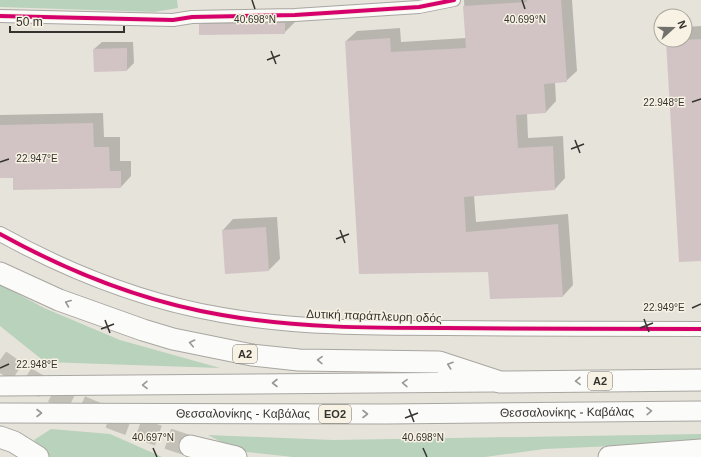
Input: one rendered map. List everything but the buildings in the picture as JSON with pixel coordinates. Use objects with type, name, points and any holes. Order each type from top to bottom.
[{"type":"highway","name":"Α2","points":[[0,273],[59,300],[103,317],[173,339],[252,355],[299,360],[439,362],[500,382],[701,380]]},
{"type":"highway","points":[[0,386],[500,382]]},
{"type":"highway","name":"Θεσσαλονίκης - Καβάλας","points":[[0,413],[386,414],[701,411]]},
{"type":"highway","points":[[0,438],[14,442],[38,457]]},
{"type":"highway","points":[[190,446],[236,457]]},
{"type":"highway","points":[[609,457],[701,450]]},
{"type":"street","points":[[0,16],[172,20],[192,17],[294,15],[412,8],[454,0]]},
{"type":"street","name":"Δυτική παράπλευρη οδός","points":[[0,234],[35,253],[79,272],[134,292],[180,306],[221,315],[290,324],[373,328],[701,329]]},
{"type":"green space","points":[[0,0],[177,0],[178,8],[154,12],[0,7]]},
{"type":"green space","points":[[0,284],[44,308],[120,340],[220,368],[45,362],[0,326]]},
{"type":"green space","points":[[51,429],[110,434],[162,457],[45,457],[34,440]]},
{"type":"green space","points":[[701,434],[701,439],[639,445],[544,449],[485,457],[293,457],[238,451],[208,435],[333,440]]},
{"type":"tunnel","points":[[0,360],[44,388],[68,400],[116,420],[190,446]]},
{"type":"cycle path","points":[[0,16],[173,20],[192,17],[295,15],[419,7],[454,0]]},
{"type":"cycle path","points":[[0,234],[80,273],[136,294],[222,315],[278,323],[361,327],[701,329]]}]
